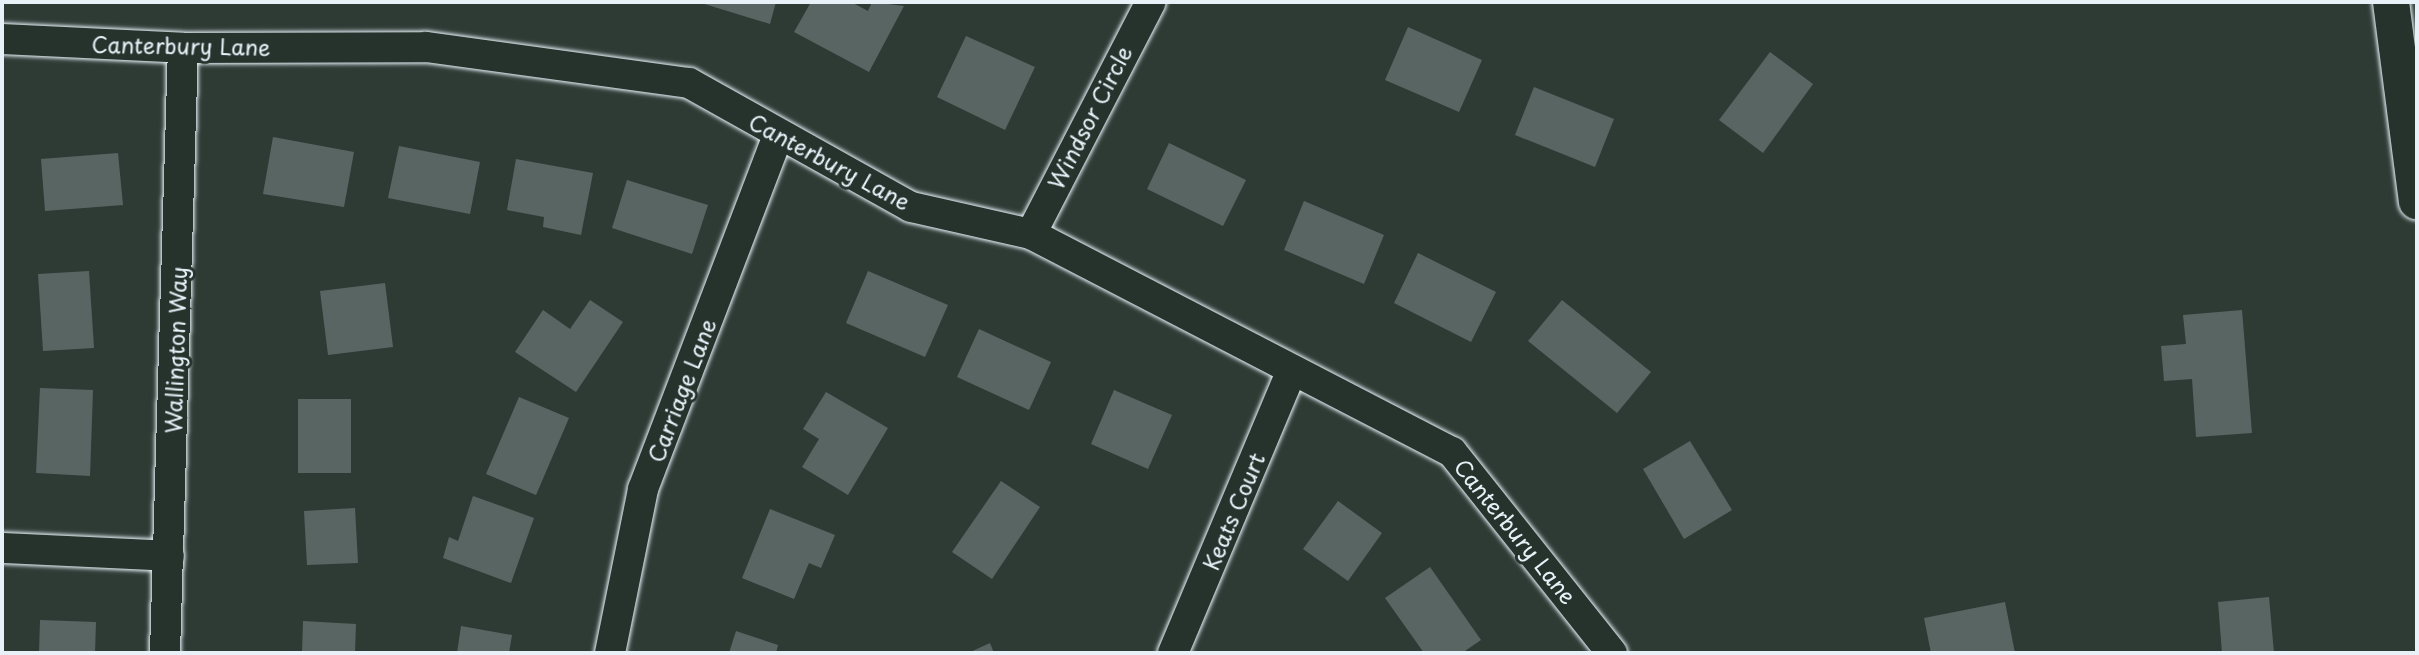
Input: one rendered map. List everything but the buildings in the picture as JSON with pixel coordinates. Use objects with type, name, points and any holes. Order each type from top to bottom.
[{"type":"street","name":"Windsor Circle","points":[[1031,234],[1151,2]]},
{"type":"street","points":[[2391,2],[2417,201]]},
{"type":"street","name":"Canterbury Lane","points":[[2,39],[183,48],[426,47],[689,83],[911,207],[1031,234],[1452,452],[1612,653]]},
{"type":"street","name":"Wallington Way","points":[[165,653],[183,48]]},
{"type":"street","name":"Carriage Lane","points":[[610,653],[643,489],[778,135]]},
{"type":"street","name":"Keats Court","points":[[1173,653],[1292,370]]},
{"type":"street","points":[[2,548],[169,556]]}]
